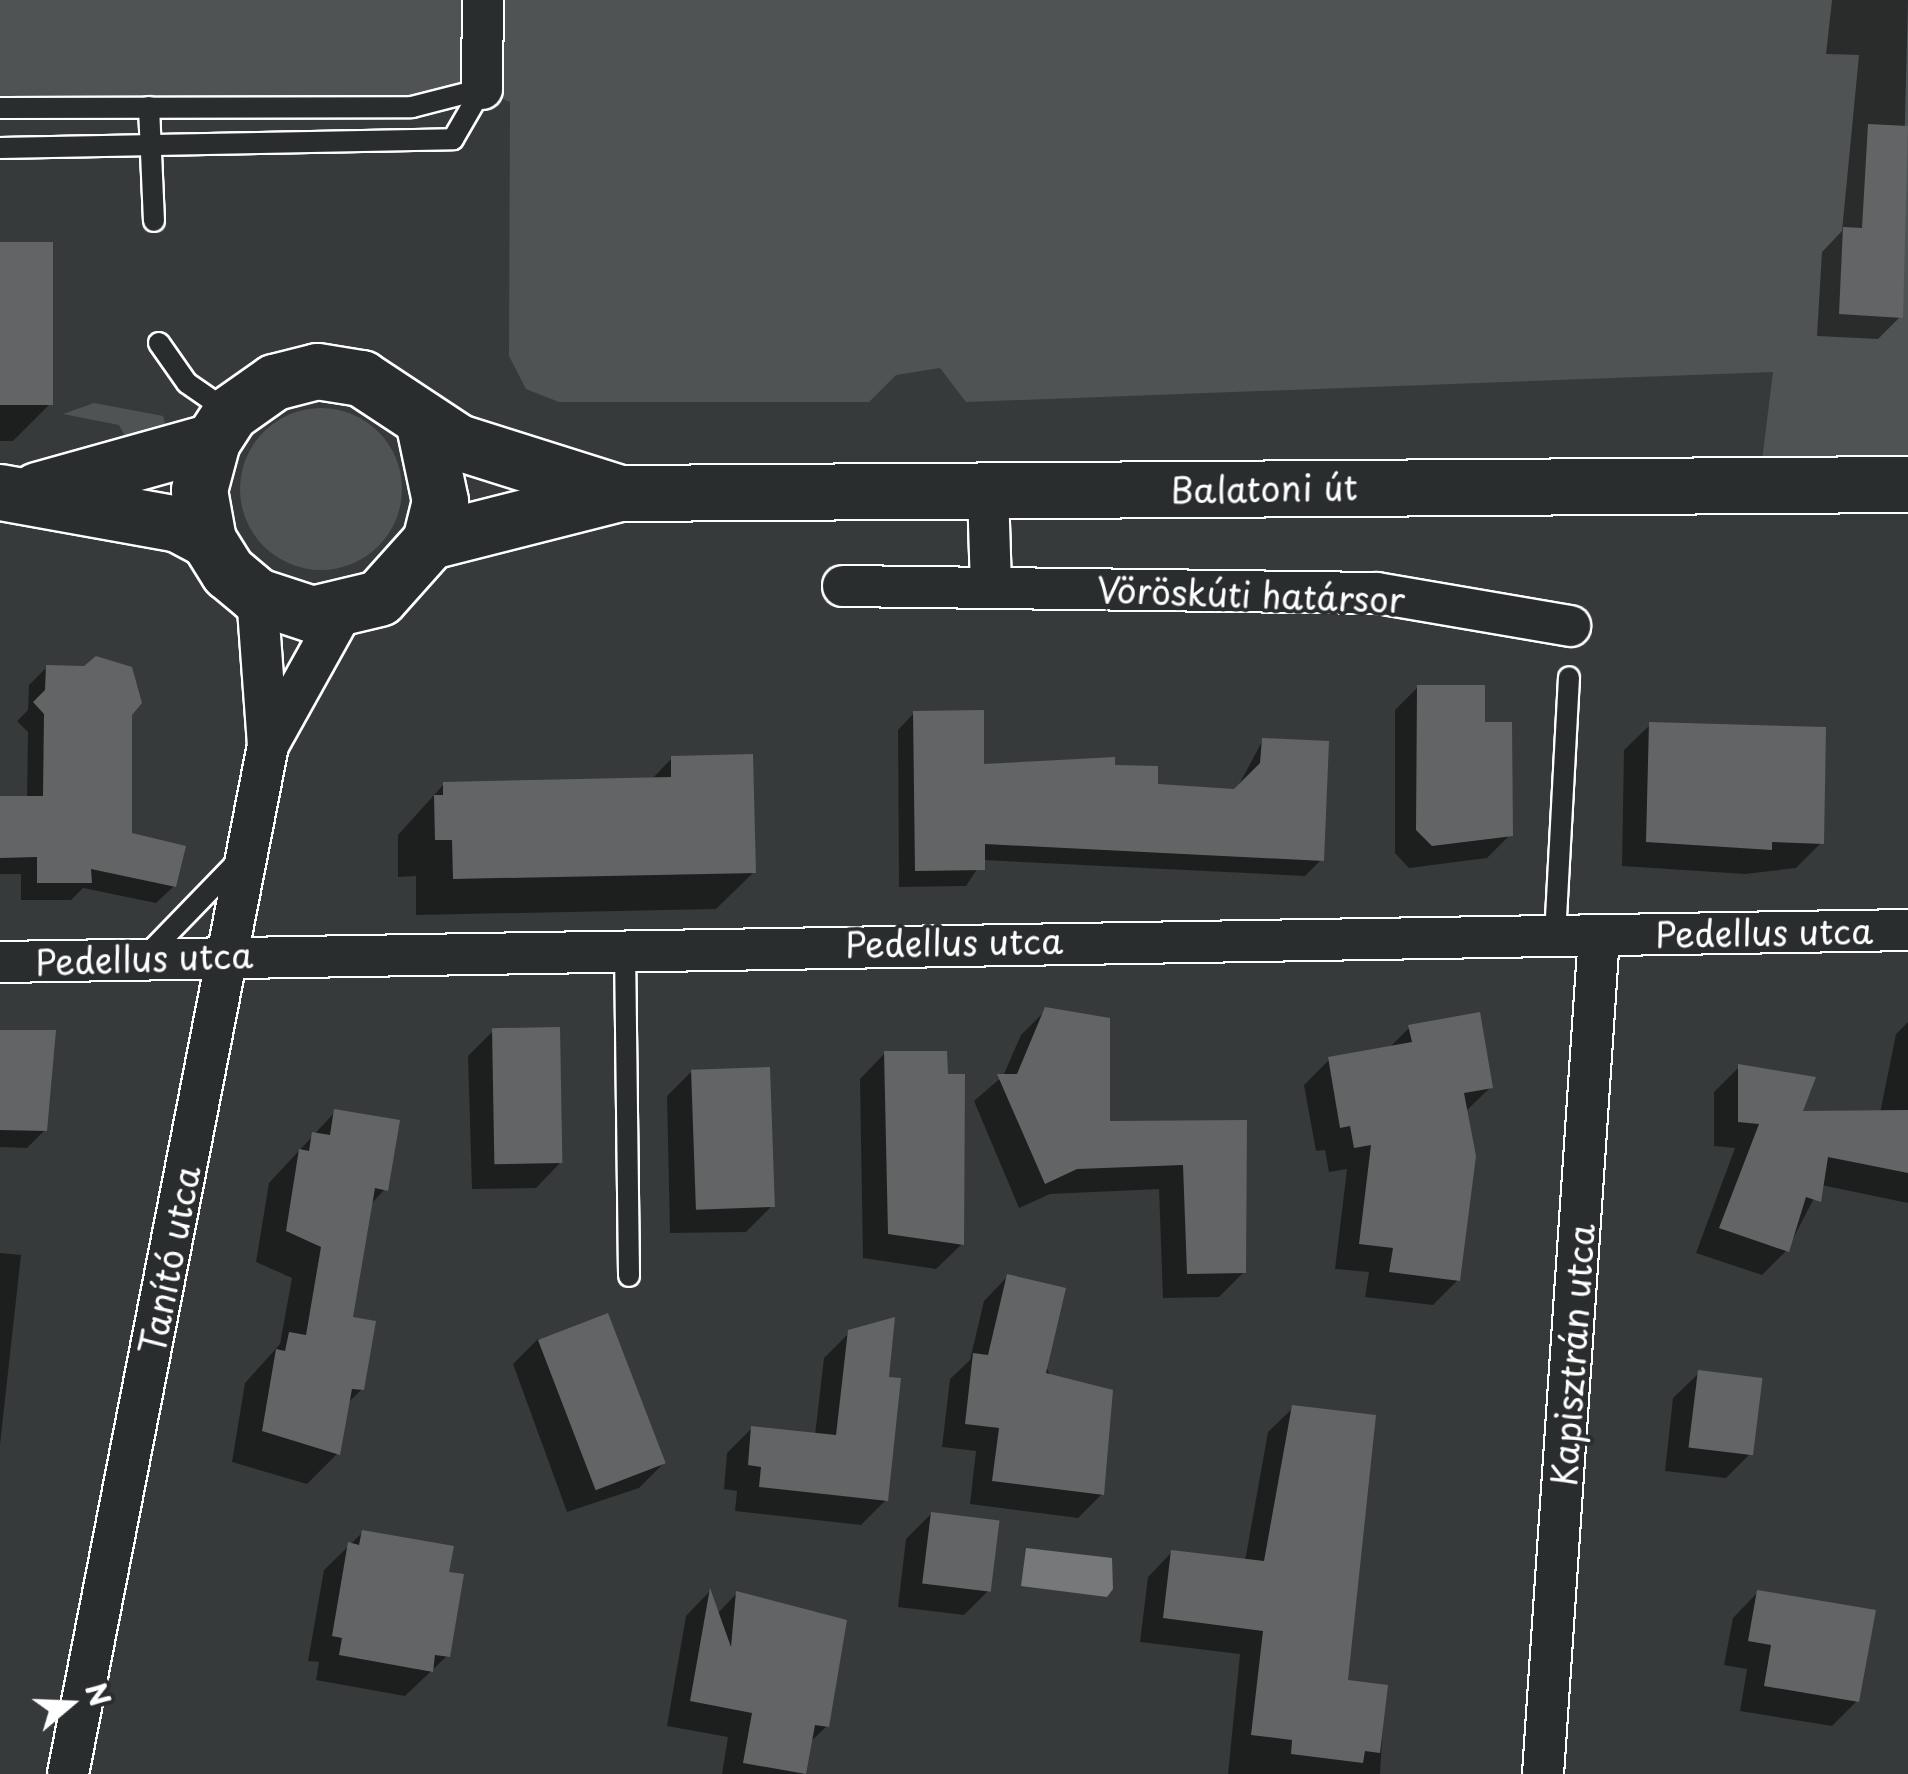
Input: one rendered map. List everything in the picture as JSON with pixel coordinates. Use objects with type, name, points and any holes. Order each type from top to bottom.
[{"type":"main road","name":"Balatoni út","points":[[15,492],[221,427],[274,382],[317,371],[361,378],[424,425],[620,493]]},
{"type":"main road","points":[[256,596],[312,614],[342,612],[379,598],[430,541],[440,502],[424,425]]},
{"type":"main road","points":[[208,540],[199,490],[221,427]]},
{"type":"main road","name":"Balatoni út","points":[[430,541],[620,493],[1908,484]]},
{"type":"main road","name":"Balatoni út","points":[[15,492],[178,524],[208,540],[256,596]]},
{"type":"street","points":[[482,88],[483,0]]},
{"type":"street","points":[[988,491],[991,586]]},
{"type":"street","name":"Vöröskúti határsor","points":[[843,586],[1376,593],[1570,626]]},
{"type":"street","name":"Tanító utca","points":[[68,1774],[268,745],[256,596]]},
{"type":"street","name":"Tanító utca","points":[[268,745],[342,612]]},
{"type":"street","name":"Pedellus utca","points":[[0,962],[140,962],[625,947],[1908,930]]},
{"type":"street","name":"Kapisztrán utca","points":[[1543,1774],[1600,935]]},
{"type":"lane","points":[[0,108],[412,106],[482,88]]},
{"type":"lane","points":[[0,148],[453,138],[468,127],[482,88]]},
{"type":"lane","points":[[149,107],[154,222]]},
{"type":"lane","points":[[160,343],[221,427]]},
{"type":"lane","points":[[1555,936],[1569,677]]},
{"type":"lane","points":[[140,962],[249,848]]},
{"type":"lane","points":[[625,947],[629,1276]]},
{"type":"shaded area","points":[[0,0],[1908,0],[1908,484],[1759,485],[1773,372],[966,402],[940,368],[896,375],[869,402],[559,402],[526,389],[509,356],[510,102],[482,89],[449,100],[0,108]]},
{"type":"shaded area","points":[[94,403],[163,416],[166,426],[126,438],[119,425],[63,414]]},
{"type":"shaded area","points":[[321,408],[352,415],[378,432],[395,458],[402,489],[395,520],[378,546],[352,563],[321,570],[290,563],[264,546],[247,520],[240,489],[247,458],[264,432],[290,415]]},
{"type":"shaded area","points":[[1026,1548],[1112,1558],[1113,1589],[1107,1597],[1021,1586]]},
{"type":"building","points":[[1868,124],[1908,126],[1903,318],[1839,314],[1843,227],[1862,228]]},
{"type":"building","points":[[0,242],[53,242],[53,405],[0,405]]},
{"type":"building","points":[[96,656],[132,667],[142,703],[132,715],[132,833],[186,846],[176,887],[91,869],[92,883],[37,883],[37,857],[0,858],[0,796],[43,796],[44,714],[33,702],[45,690],[46,665],[84,666]]},
{"type":"building","points":[[1417,685],[1485,685],[1485,722],[1512,722],[1513,836],[1432,846],[1416,830]]},
{"type":"building","points":[[984,710],[984,764],[1115,757],[1115,765],[1158,766],[1158,784],[1234,789],[1260,763],[1262,738],[1329,741],[1324,861],[985,844],[985,870],[915,871],[913,711]]},
{"type":"building","points":[[1649,722],[1826,727],[1824,844],[1772,842],[1772,850],[1646,842]]},
{"type":"building","points":[[753,754],[756,873],[453,879],[452,840],[435,840],[434,795],[443,795],[443,782],[671,777],[671,756]]},
{"type":"building","points":[[1045,1007],[1110,1018],[1110,1121],[1247,1120],[1246,1273],[1187,1274],[1183,1165],[1077,1169],[1045,1184],[997,1074],[1017,1074]]},
{"type":"building","points":[[1480,1012],[1493,1088],[1464,1093],[1476,1156],[1460,1281],[1389,1272],[1393,1248],[1359,1244],[1371,1145],[1354,1148],[1350,1126],[1340,1128],[1328,1057],[1412,1042],[1408,1025]]},
{"type":"building","points":[[560,1027],[562,1163],[494,1164],[492,1028]]},
{"type":"building","points":[[0,1030],[56,1030],[47,1131],[0,1130]]},
{"type":"building","points":[[884,1051],[947,1051],[948,1074],[965,1074],[964,1245],[888,1234]]},
{"type":"building","points":[[1738,1064],[1816,1077],[1803,1111],[1908,1110],[1908,1173],[1828,1157],[1821,1202],[1806,1197],[1789,1252],[1719,1228],[1759,1124],[1738,1122]]},
{"type":"building","points":[[770,1067],[775,1207],[696,1210],[691,1070]]},
{"type":"building","points":[[334,1109],[400,1120],[388,1191],[375,1188],[353,1317],[376,1321],[364,1390],[352,1389],[340,1455],[262,1431],[276,1349],[285,1351],[289,1332],[306,1335],[321,1247],[286,1231],[299,1149],[309,1151],[312,1132],[330,1135]]},
{"type":"building","points":[[1007,1274],[1066,1288],[1046,1373],[1113,1390],[1104,1495],[992,1481],[999,1428],[965,1424],[973,1353],[988,1355]]},
{"type":"building","points":[[608,1313],[666,1463],[596,1490],[538,1340]]},
{"type":"building","points":[[895,1317],[889,1377],[901,1378],[888,1501],[759,1487],[761,1467],[748,1465],[751,1426],[836,1435],[848,1330]]},
{"type":"building","points":[[1698,1370],[1763,1378],[1753,1455],[1688,1447]]},
{"type":"building","points":[[1292,1405],[1376,1415],[1348,1680],[1388,1685],[1380,1753],[1365,1751],[1363,1763],[1291,1754],[1292,1740],[1251,1735],[1263,1631],[1163,1618],[1171,1550],[1264,1561]]},
{"type":"building","points":[[931,1512],[999,1520],[991,1592],[922,1583]]},
{"type":"building","points":[[362,1530],[454,1546],[449,1572],[464,1574],[450,1657],[435,1655],[433,1672],[339,1655],[342,1638],[332,1636],[348,1542],[359,1545]]},
{"type":"building","points":[[710,1588],[731,1647],[736,1591],[847,1620],[829,1727],[815,1725],[806,1774],[743,1763],[752,1713],[690,1701]]},
{"type":"building","points":[[1757,1590],[1876,1610],[1859,1702],[1764,1686],[1771,1645],[1748,1641]]}]
